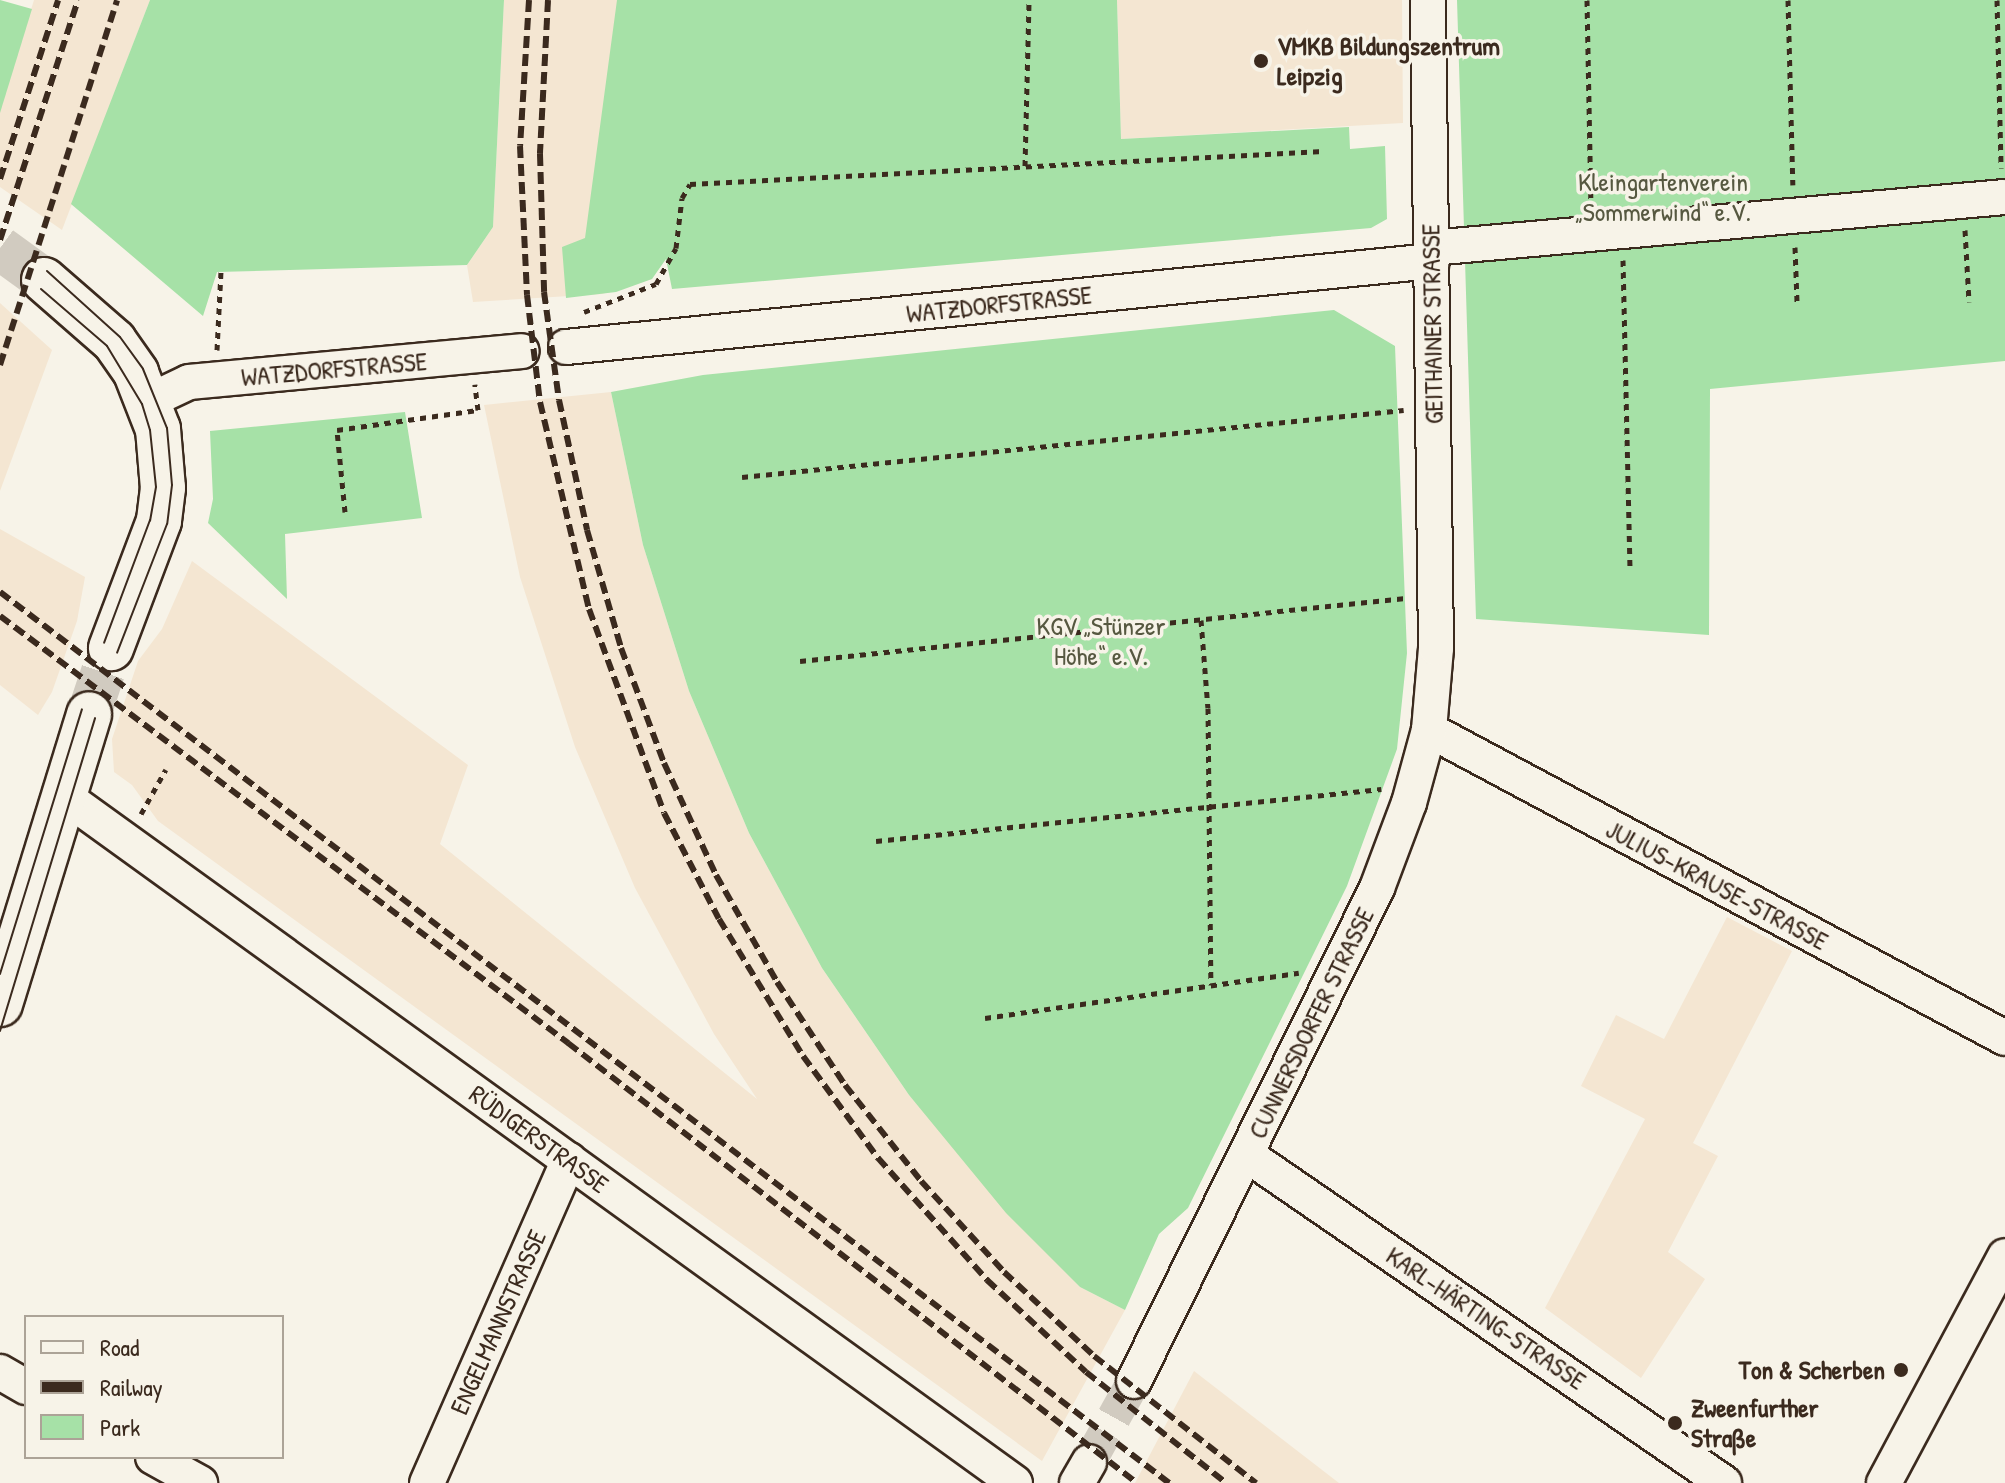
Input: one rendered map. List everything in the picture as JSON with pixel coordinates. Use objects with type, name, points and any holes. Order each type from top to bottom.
[{"type":"main road","points":[[44,280],[114,341],[149,401],[161,454],[159,521],[111,648]]},
{"type":"main road","points":[[0,1004],[89,714]]},
{"type":"street","name":"GEITHAINER STRASSE","points":[[1428,0],[1436,648]]},
{"type":"street","name":"WATZDORFSTRASSE","points":[[566,347],[1432,254],[1607,232],[2004,197]]},
{"type":"street","name":"WATZDORFSTRASSE","points":[[149,401],[189,382],[522,351]]},
{"type":"street","name":"CUNNERSDORFER STRASSE","points":[[1134,1381],[1377,888],[1414,785],[1429,730],[1436,648]]},
{"type":"street","name":"JULIUS-KRAUSE-STRASSE","points":[[1429,730],[2005,1038]]},
{"type":"street","name":"RÜDIGERSTRASSE","points":[[64,796],[1015,1483]]},
{"type":"street","name":"KARL-HÄRTING-STRASSE","points":[[1247,1155],[1724,1483]]},
{"type":"street","name":"ENGELMANNSTRASSE","points":[[427,1483],[569,1160]]},
{"type":"street","points":[[1884,1483],[2005,1256]]},
{"type":"street","points":[[0,1372],[24,1386]]},
{"type":"street","points":[[157,1459],[200,1483]]},
{"type":"path","points":[[1025,166],[1029,0]]},
{"type":"path","points":[[1587,0],[1630,567]]},
{"type":"path","points":[[1788,0],[1797,302]]},
{"type":"path","points":[[1997,0],[2004,197]]},
{"type":"path","points":[[566,347],[581,313],[656,284],[676,248],[682,198],[690,184],[1323,151]]},
{"type":"path","points":[[1964,201],[1969,302]]},
{"type":"path","points":[[216,341],[221,272]]},
{"type":"path","points":[[345,512],[337,430],[478,410],[471,356]]},
{"type":"path","points":[[742,477],[1433,407]]},
{"type":"path","points":[[800,661],[1435,595]]},
{"type":"path","points":[[1201,620],[1209,807],[1211,985]]},
{"type":"path","points":[[141,815],[166,769]]},
{"type":"path","points":[[876,841],[1414,785]]},
{"type":"path","points":[[985,1018],[1340,967]]},
{"type":"shaded area","points":[[34,0],[150,0],[62,230],[0,187],[0,110]]},
{"type":"shaded area","points":[[504,0],[685,0],[652,279],[602,294],[473,302],[467,265],[493,227]]},
{"type":"shaded area","name":"VMKB Bildungszentrum Leipzig","points":[[1117,0],[1402,0],[1403,123],[1121,139]]},
{"type":"shaded area","points":[[0,303],[52,350],[0,491]]},
{"type":"shaded area","points":[[611,392],[643,545],[689,691],[749,833],[822,968],[909,1095],[1080,1287],[1125,1310],[1042,1461],[158,821],[132,785],[114,772],[112,739],[138,661],[162,629],[192,561],[468,765],[440,844],[757,1099],[714,1034],[635,888],[575,747],[520,577],[484,405]]},
{"type":"shaded area","points":[[0,529],[85,577],[77,621],[52,692],[38,715],[0,685]]},
{"type":"shaded area","points":[[1727,917],[1792,951],[1693,1143],[1718,1156],[1668,1252],[1705,1279],[1641,1378],[1545,1308],[1645,1119],[1581,1086],[1616,1015],[1664,1039]]},
{"type":"shaded area","points":[[1194,1371],[1339,1483],[1135,1483]]},
{"type":"green space","points":[[0,0],[32,9],[0,113]]},
{"type":"green space","points":[[150,0],[504,0],[493,227],[467,265],[217,272],[203,316],[71,204]]},
{"type":"green space","points":[[617,0],[1117,0],[1121,139],[1349,127],[1350,149],[1385,146],[1387,219],[1371,228],[672,289],[666,259],[652,279],[616,292],[566,298],[562,247],[585,238]]},
{"type":"green space","name":"Kleingartenverein „Sommerwind“ e.V.","points":[[1457,0],[2005,0],[2005,361],[1710,389],[1709,635],[1476,619]]},
{"type":"green space","name":"KGV „Stünzer Höhe“ e.V.","points":[[1334,310],[1395,346],[1407,653],[1397,749],[1347,886],[1188,1208],[1159,1234],[1125,1310],[1080,1287],[1006,1213],[909,1095],[822,968],[749,833],[689,691],[643,545],[611,392],[703,375]]},
{"type":"green space","points":[[405,412],[422,518],[285,534],[287,599],[208,523],[213,499],[210,431]]},
{"type":"tunnel","points":[[0,248],[44,280]]},
{"type":"tunnel","points":[[89,714],[111,648]]},
{"type":"tunnel","points":[[1089,1462],[1134,1381]]},
{"type":"tram line","points":[[47,271],[120,337],[143,369],[167,428],[172,485],[167,524],[117,653]]},
{"type":"tram line","points":[[41,289],[107,346],[142,404],[150,430],[156,487],[150,520],[104,643]]},
{"type":"tram line","points":[[0,974],[82,709]]},
{"type":"tram line","points":[[0,1031],[95,718]]},
{"type":"railway","points":[[0,179],[58,0]]},
{"type":"railway","points":[[0,240],[78,0]]},
{"type":"railway","points":[[0,365],[117,0]]},
{"type":"railway","points":[[529,0],[520,146],[527,295],[540,402],[589,609],[664,813],[719,919],[803,1056],[878,1158],[987,1280],[1086,1372],[1226,1483]]},
{"type":"railway","points":[[548,0],[540,154],[544,292],[559,400],[587,530],[621,648],[664,763],[716,875],[777,982],[845,1085],[921,1181],[1004,1272],[1094,1356],[1256,1483]]},
{"type":"railway","points":[[0,592],[1169,1483]]},
{"type":"railway","points":[[0,616],[568,1043],[1137,1483]]},
{"type":"place","name":"VMKB Bildungszentrum Leipzig","points":[[1261,61]]},
{"type":"place","name":"Ton & Scherben","points":[[1901,1370]]},
{"type":"place","name":"Zweenfurther Straße","points":[[1675,1423]]}]
